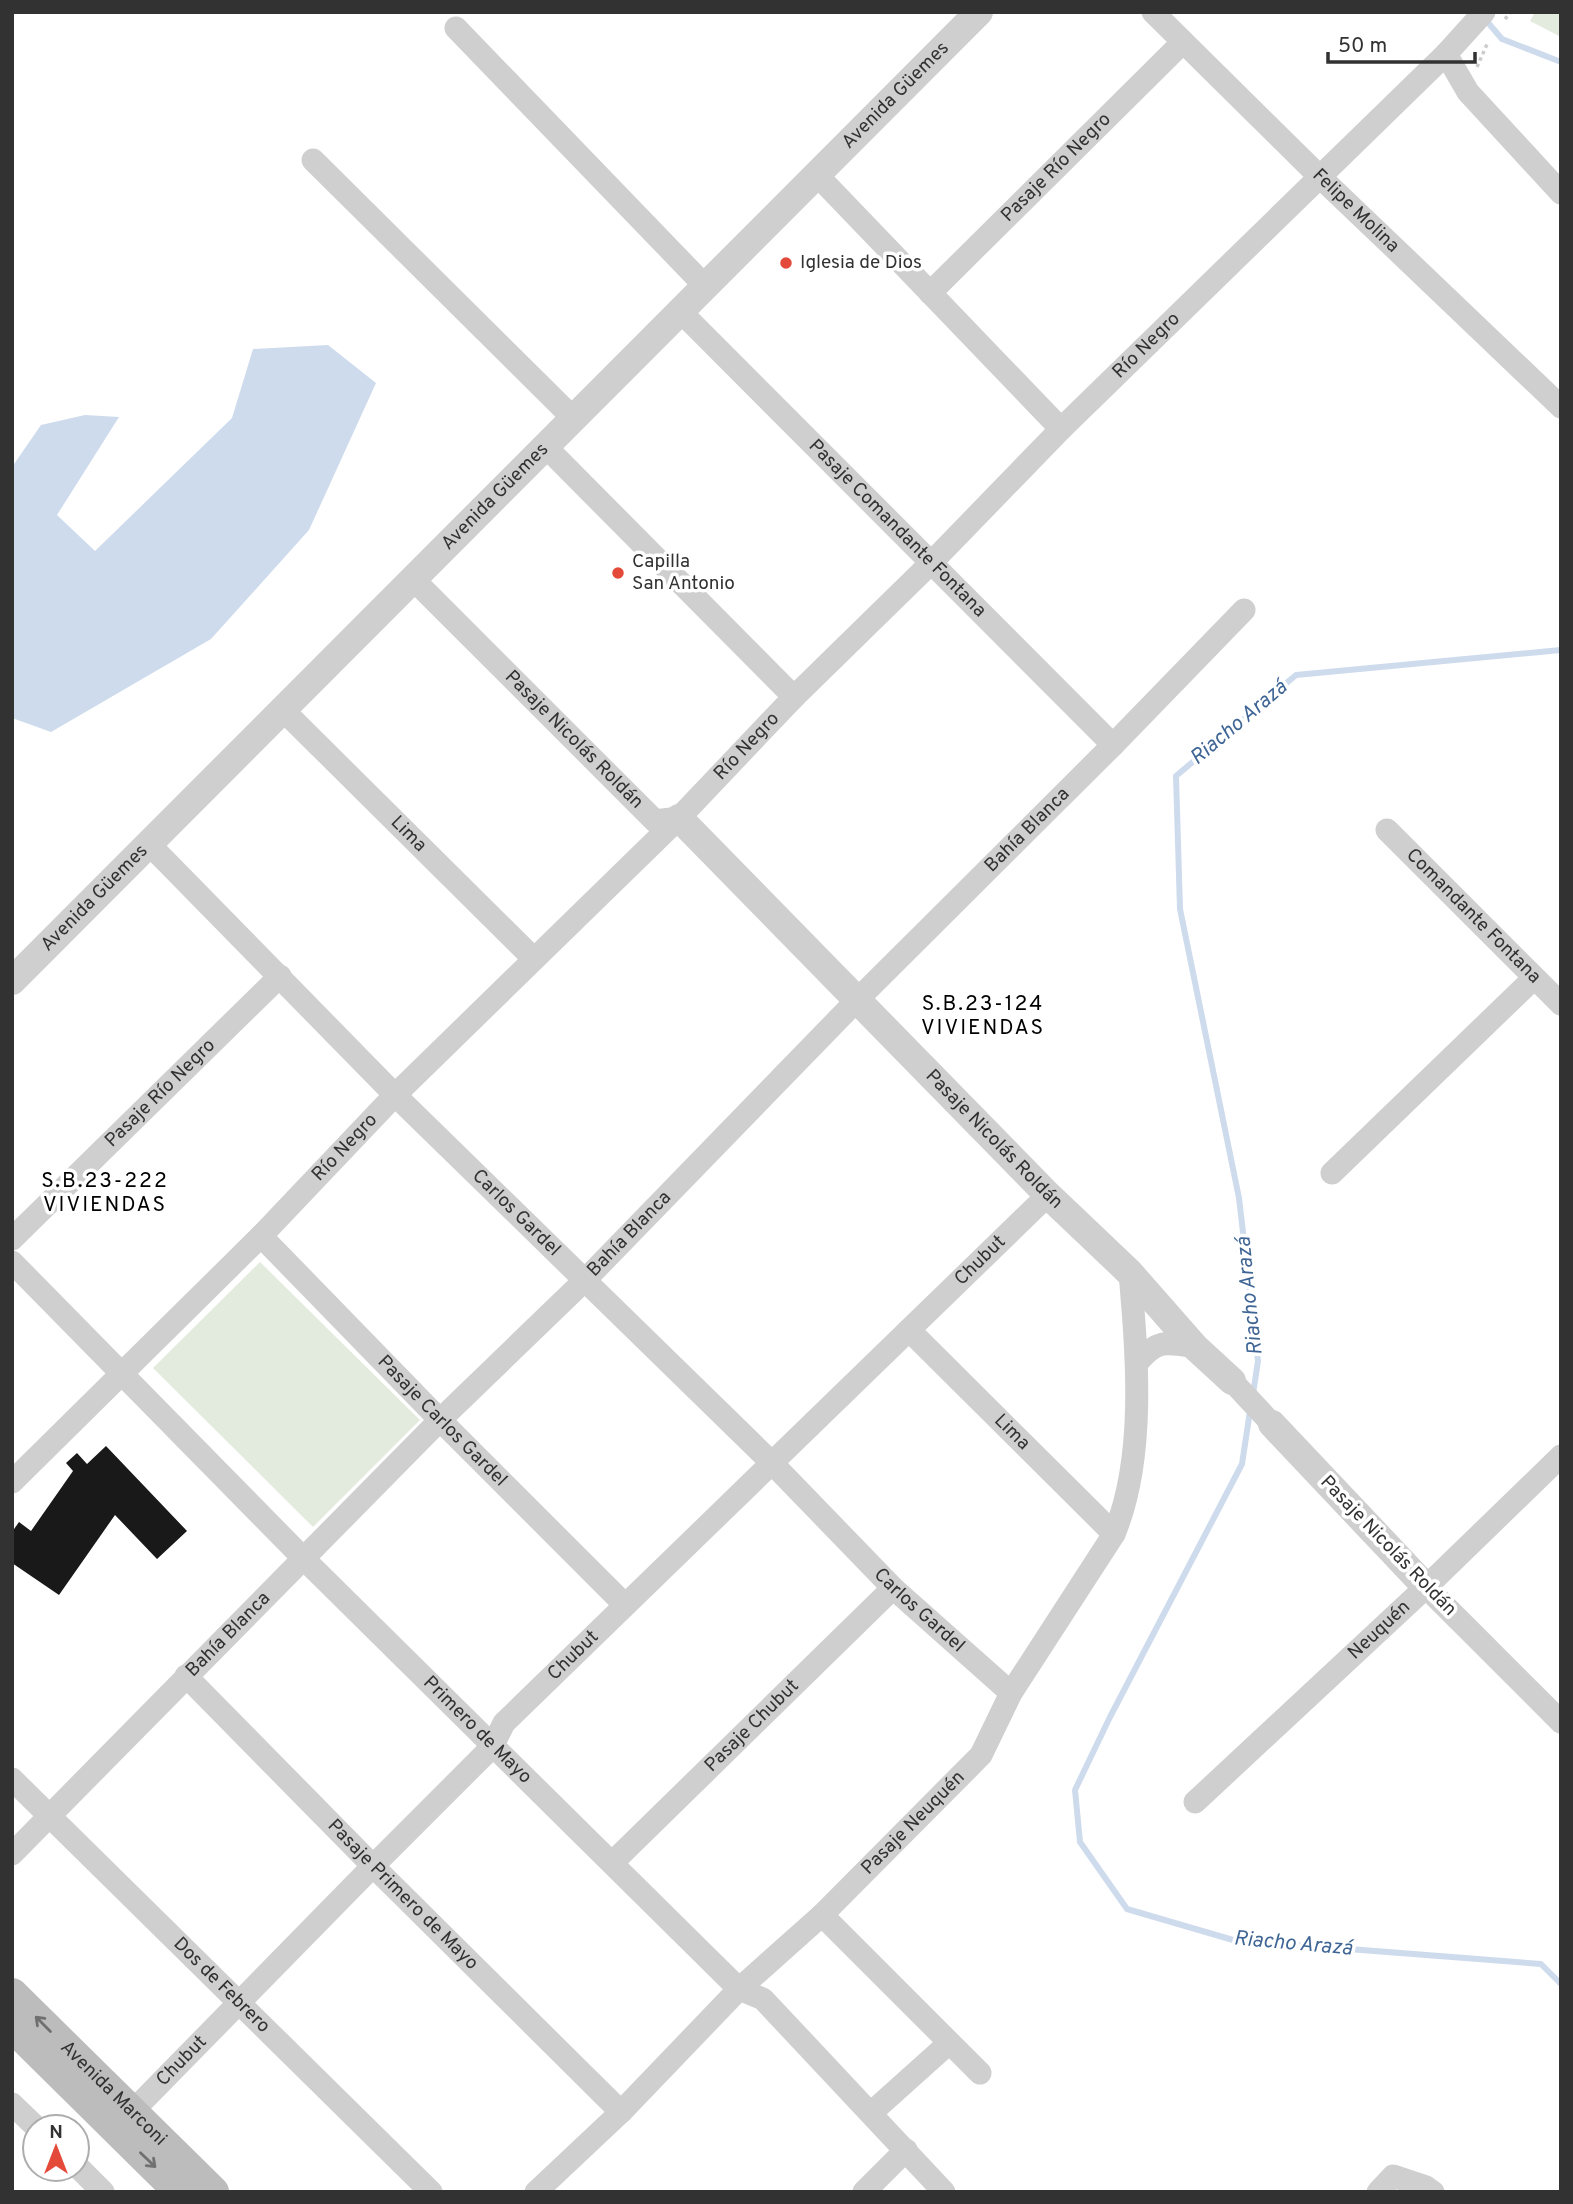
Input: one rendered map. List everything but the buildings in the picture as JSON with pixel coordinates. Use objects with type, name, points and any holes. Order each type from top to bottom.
[{"type":"main road","name":"Avenida Marconi","points":[[12,1994],[124,2120],[180,2192]]},
{"type":"main road","name":"Avenida Marconi","points":[[12,2026],[214,2192]]},
{"type":"street","name":"Avenida Güemes","points":[[12,981],[979,12]]},
{"type":"street","name":"Felipe Molina","points":[[1153,12],[1319,176],[1561,407]]},
{"type":"street","name":"Río Negro","points":[[12,1482],[261,1236],[396,1095],[679,818],[794,697],[931,563],[1061,429],[1466,33],[1493,17]]},
{"type":"street","points":[[456,28],[706,287]]},
{"type":"street","name":"Pasaje Río Negro","points":[[930,293],[1183,42]]},
{"type":"street","points":[[1446,54],[1468,92],[1561,193]]},
{"type":"street","points":[[313,160],[575,419]]},
{"type":"street","points":[[817,175],[1061,429]]},
{"type":"street","name":"Pasaje Comandante Fontana","points":[[681,312],[1113,745]]},
{"type":"street","points":[[546,447],[794,697]]},
{"type":"street","name":"Pasaje Nicolás Roldán","points":[[414,580],[655,821],[679,818],[1048,1195],[1130,1273],[1195,1347],[1232,1381],[1426,1587],[1561,1722]]},
{"type":"street","name":"Bahía Blanca","points":[[12,1854],[440,1420],[586,1279],[857,1000],[1113,745],[1244,610]]},
{"type":"street","name":"Lima","points":[[284,711],[534,959]]},
{"type":"street","name":"Comandante Fontana","points":[[1387,830],[1561,1004]]},
{"type":"street","name":"Carlos Gardel","points":[[148,843],[396,1095],[772,1463],[893,1588],[1011,1693]]},
{"type":"street","name":"Pasaje Río Negro","points":[[12,1239],[280,976]]},
{"type":"street","points":[[1332,1173],[1534,978]]},
{"type":"street","name":"Chubut","points":[[124,2120],[492,1746],[504,1723],[1048,1195]]},
{"type":"street","name":"Pasaje Carlos Gardel","points":[[261,1236],[625,1605]]},
{"type":"street","name":"Primero de Mayo","points":[[12,1262],[304,1559],[739,1989],[762,1999],[944,2192]]},
{"type":"street","name":"Pasaje Neuquén","points":[[536,2192],[621,2112],[739,1989],[822,1915],[981,1755],[1011,1693],[1114,1535],[1125,1508],[1132,1471],[1137,1363],[1130,1273]]},
{"type":"street","name":"Lima","points":[[909,1330],[1114,1535]]},
{"type":"street","points":[[1137,1363],[1151,1347],[1171,1343],[1195,1347]]},
{"type":"street","name":"Neuquén","points":[[1195,1802],[1426,1587],[1561,1456]]},
{"type":"street","name":"Pasaje Chubut","points":[[612,1863],[893,1588]]},
{"type":"street","name":"Pasaje Primero de Mayo","points":[[186,1676],[621,2112]]},
{"type":"street","name":"Dos de Febrero","points":[[12,1779],[431,2192]]},
{"type":"street","points":[[822,1915],[980,2073]]},
{"type":"street","points":[[871,2113],[949,2043]]},
{"type":"street","points":[[864,2192],[906,2150]]},
{"type":"street","points":[[1385,2184],[1426,2187],[1433,2192]]},
{"type":"path","points":[[1493,17],[1511,12]]},
{"type":"shaded area","points":[[1535,12],[1561,12],[1561,37],[1530,21]]},
{"type":"shaded area","points":[[260,1262],[420,1420],[313,1527],[153,1368]]},
{"type":"water","points":[[328,345],[376,383],[309,530],[211,639],[51,732],[12,718],[12,467],[41,425],[85,415],[119,417],[57,515],[95,551],[232,418],[253,349]]},
{"type":"waterway","name":"Riacho Arazá","points":[[1484,18],[1502,39],[1561,62]]},
{"type":"waterway","name":"Riacho Arazá","points":[[1253,1394],[1258,1361],[1239,1198],[1180,909],[1176,776],[1296,675],[1561,650]]},
{"type":"waterway","name":"Riacho Arazá","points":[[1250,1411],[1242,1464],[1110,1717],[1075,1790],[1080,1842],[1127,1909],[1233,1940],[1541,1964],[1561,1984]]},
{"type":"place","name":"Iglesia de Dios","points":[[786,263]]},
{"type":"place","name":"Capilla San Antonio","points":[[618,573]]},
{"type":"district","name":"S.B.23-124 VIVIENDAS","points":[[983,1016]]},
{"type":"district","name":"S.B.23-222 VIVIENDAS","points":[[105,1193]]}]
